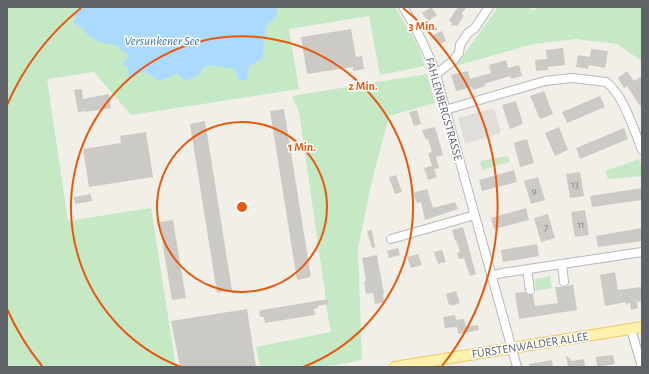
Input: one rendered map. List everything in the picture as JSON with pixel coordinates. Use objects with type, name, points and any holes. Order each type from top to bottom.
[{"type":"main road","name":"FÜRSTENWALDER ALLEE","points":[[395,367],[642,327]]},
{"type":"street","name":"FAHLENBERGSTRASSE","points":[[403,7],[415,25],[426,47],[435,74],[517,367]]},
{"type":"street","points":[[435,74],[453,61],[459,53],[460,45],[468,33],[475,28],[489,7]]},
{"type":"street","points":[[445,110],[545,81],[572,78],[606,82],[610,85],[626,109],[642,150]]},
{"type":"street","points":[[391,239],[475,215]]},
{"type":"street","points":[[491,276],[642,252]]},
{"type":"street","points":[[562,264],[564,282]]},
{"type":"street","points":[[527,270],[530,290]]},
{"type":"street","points":[[631,329],[642,367]]},
{"type":"shaded area","points":[[494,108],[501,133],[465,144],[458,118]]},
{"type":"green space","points":[[7,7],[395,7],[418,46],[425,66],[380,75],[369,16],[289,29],[299,89],[131,115],[94,72],[47,79],[68,221],[151,208],[176,367],[7,367]]},
{"type":"green space","points":[[498,7],[528,7],[534,11],[537,7],[642,7],[642,63],[639,59],[617,44],[576,39],[533,44],[456,66]]},
{"type":"green space","points":[[427,74],[435,103],[389,116],[371,185],[358,248],[362,359],[337,365],[260,367],[256,347],[331,332],[326,305],[329,304],[328,299],[326,299],[299,112],[292,96]]},
{"type":"green space","points":[[508,156],[510,162],[482,170],[480,161]]},
{"type":"green space","points":[[639,159],[642,168],[642,176],[608,179],[605,171]]},
{"type":"green space","points":[[550,276],[552,288],[536,291],[535,279]]},
{"type":"water","name":"Versunkener See","points":[[81,7],[277,7],[276,16],[266,27],[263,57],[249,67],[246,81],[238,79],[235,69],[210,65],[203,68],[199,75],[185,81],[177,73],[159,81],[144,71],[129,79],[128,67],[122,64],[130,56],[115,45],[99,42],[89,36],[82,28],[74,23],[76,11]]},
{"type":"building","points":[[431,7],[437,15],[428,21],[422,13]]},
{"type":"building","points":[[458,7],[467,7],[461,14],[464,16],[457,26],[451,26],[452,23],[449,20]]},
{"type":"building","points":[[351,29],[356,57],[362,56],[364,69],[353,71],[353,67],[307,74],[301,37]]},
{"type":"building","points":[[442,31],[446,41],[438,45],[433,35]]},
{"type":"building","points":[[563,48],[565,65],[548,67],[548,70],[536,71],[535,60],[547,59],[546,50]]},
{"type":"building","points":[[591,49],[608,51],[605,68],[589,65],[588,69],[576,67],[578,55],[590,57]]},
{"type":"building","points":[[506,60],[508,68],[519,65],[522,76],[511,79],[510,76],[484,84],[485,86],[473,90],[472,87],[456,91],[451,75],[468,71],[470,79],[491,73],[489,65]]},
{"type":"building","points":[[627,71],[634,81],[642,76],[642,109],[627,86],[624,88],[618,78]]},
{"type":"building","points":[[82,89],[83,99],[109,94],[111,108],[78,112],[74,90]]},
{"type":"building","points":[[544,91],[553,114],[540,119],[530,96]]},
{"type":"building","points":[[600,96],[605,107],[567,123],[562,112]]},
{"type":"building","points":[[516,101],[523,124],[510,129],[502,105]]},
{"type":"building","points":[[284,109],[311,277],[297,280],[270,111]]},
{"type":"building","points":[[417,110],[421,124],[414,126],[409,112]]},
{"type":"building","points":[[205,121],[232,290],[217,293],[190,124]]},
{"type":"building","points":[[435,127],[443,155],[436,157],[439,168],[434,169],[437,177],[428,180],[424,168],[432,166],[428,153],[432,152],[428,139],[426,140],[422,130]]},
{"type":"building","points":[[559,127],[568,150],[555,156],[545,133]]},
{"type":"building","points":[[624,128],[628,139],[580,159],[576,148]]},
{"type":"building","points":[[146,132],[153,177],[89,187],[83,149],[121,143],[120,136]]},
{"type":"building","points":[[527,139],[534,163],[520,167],[514,143]]},
{"type":"building","points":[[514,170],[517,182],[482,191],[479,180]]},
{"type":"building","points":[[580,172],[584,196],[570,198],[566,174]]},
{"type":"building","points":[[396,175],[402,192],[395,194],[389,177]]},
{"type":"building","points":[[538,177],[545,200],[531,204],[524,181]]},
{"type":"building","points":[[642,188],[642,200],[592,207],[590,196]]},
{"type":"building","points":[[427,189],[433,208],[455,202],[458,209],[425,220],[421,202],[417,203],[413,193]]},
{"type":"building","points":[[91,194],[92,201],[75,204],[74,197]]},
{"type":"building","points":[[526,208],[529,220],[494,229],[491,218]]},
{"type":"building","points":[[585,210],[589,235],[575,237],[571,212]]},
{"type":"building","points":[[548,214],[555,238],[541,242],[534,218]]},
{"type":"building","points":[[173,220],[186,298],[172,300],[159,222]]},
{"type":"building","points":[[463,227],[476,274],[470,276],[464,258],[459,259],[457,253],[460,252],[452,230]]},
{"type":"building","points":[[642,228],[642,241],[598,247],[596,236]]},
{"type":"building","points":[[372,230],[375,247],[372,248],[367,231]]},
{"type":"building","points":[[537,244],[539,256],[503,262],[501,250]]},
{"type":"building","points":[[398,248],[400,255],[389,258],[387,251]]},
{"type":"building","points":[[442,250],[446,262],[438,264],[434,252]]},
{"type":"building","points":[[418,254],[422,265],[411,268],[407,257]]},
{"type":"building","points":[[377,255],[384,302],[375,304],[373,293],[366,294],[364,281],[366,281],[362,258]]},
{"type":"building","points":[[615,272],[618,290],[642,287],[642,301],[637,302],[638,308],[631,310],[630,303],[626,304],[626,302],[605,306],[600,275]]},
{"type":"building","points":[[573,284],[577,310],[519,319],[515,293],[525,292],[528,295],[533,294],[535,306],[558,303],[555,287],[565,287]]},
{"type":"building","points":[[456,291],[460,303],[451,306],[451,304],[449,305],[446,294]]},
{"type":"building","points":[[328,299],[329,304],[318,306],[318,308],[314,309],[315,315],[265,323],[264,317],[260,317],[259,311],[262,310]]},
{"type":"building","points":[[247,309],[256,367],[180,367],[171,321]]},
{"type":"building","points":[[455,315],[456,320],[464,319],[466,327],[478,325],[479,330],[458,334],[457,327],[445,328],[443,317]]},
{"type":"building","points":[[566,355],[572,361],[584,359],[585,367],[568,367]]},
{"type":"building","points":[[613,355],[615,364],[597,367],[596,357]]},
{"type":"building","points":[[552,360],[553,367],[530,367],[529,364]]}]
